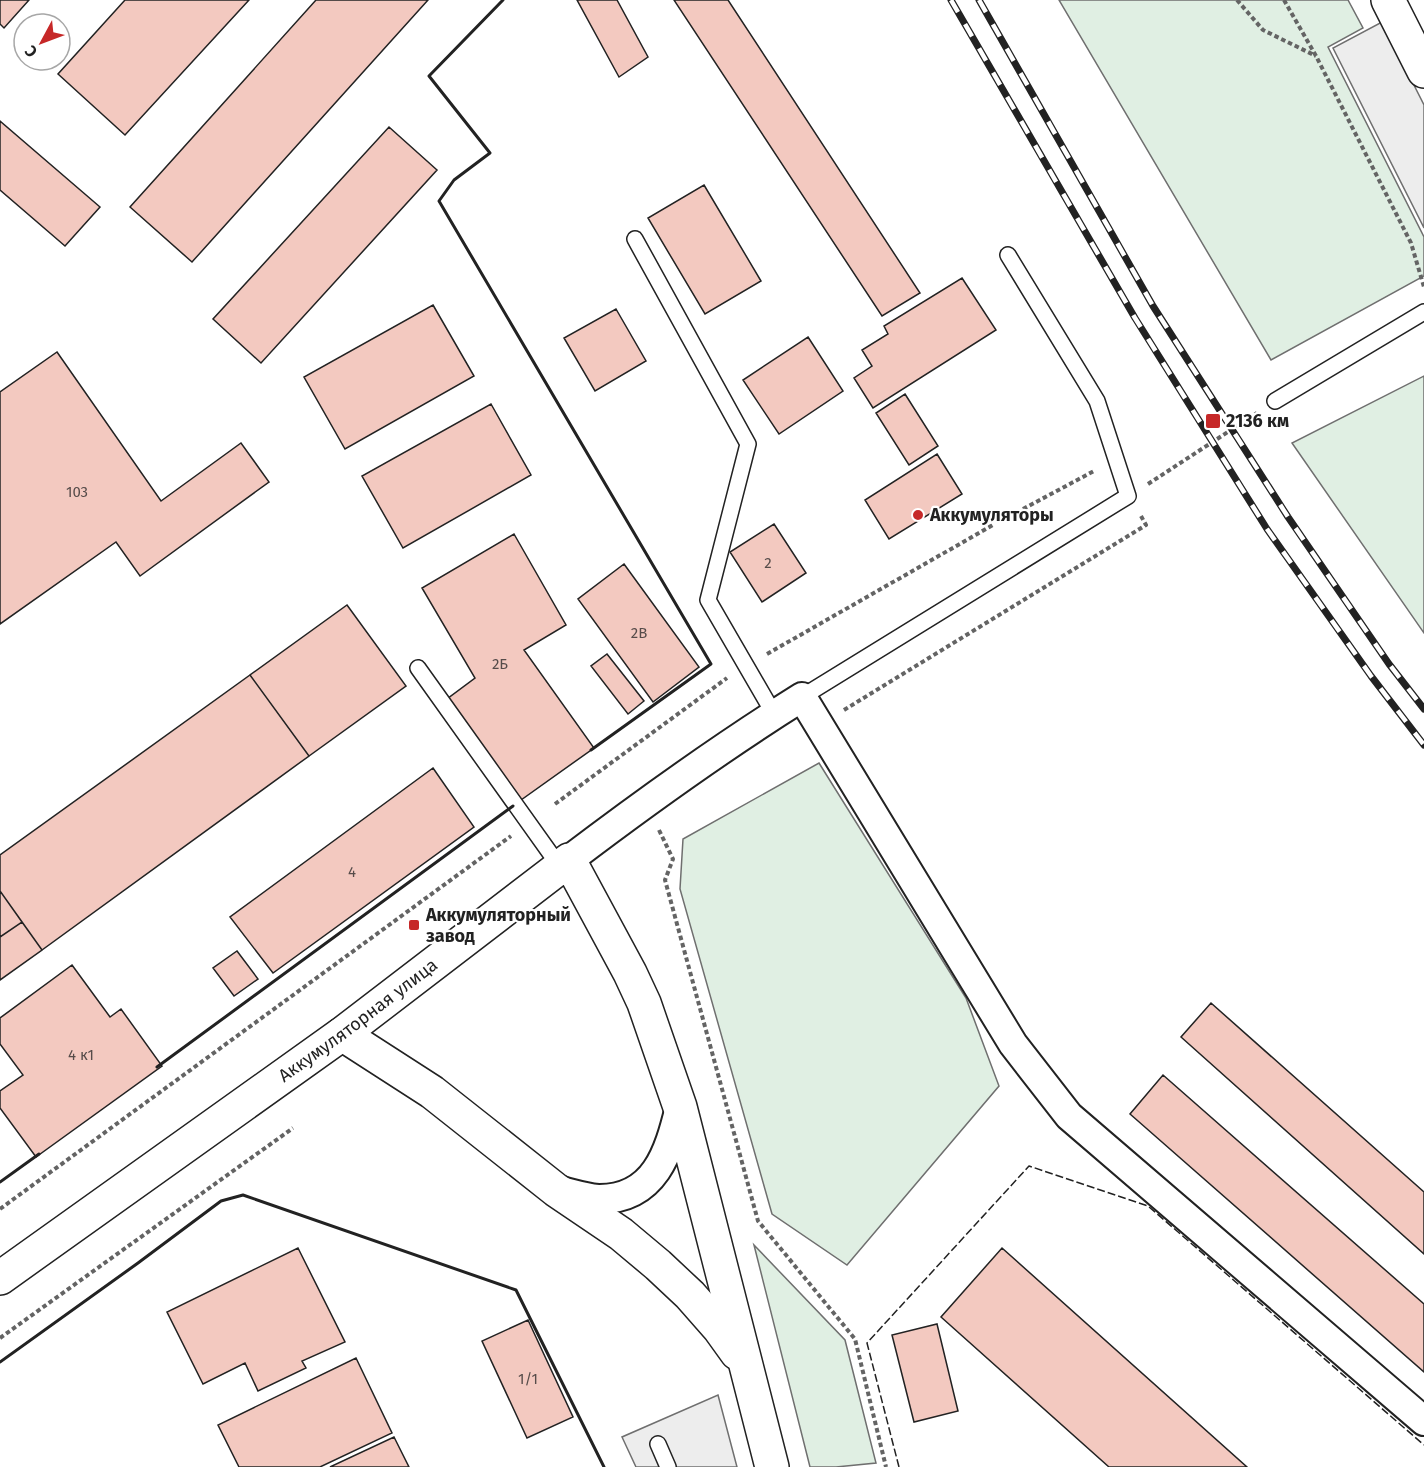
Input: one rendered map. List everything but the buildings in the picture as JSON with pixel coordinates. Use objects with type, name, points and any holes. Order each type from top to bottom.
[{"type":"street","points":[[1388,0],[1424,71]]},
{"type":"street","points":[[771,1467],[680,1107],[644,1003],[630,973],[565,863],[626,817],[802,697],[1012,1044],[1069,1116],[1424,1421]]},
{"type":"street","name":"Аккумуляторная улица","points":[[0,1278],[342,1034],[565,863]]},
{"type":"street","points":[[342,1034],[432,1092],[556,1190],[621,1234],[658,1265],[698,1304],[745,1364]]},
{"type":"street","points":[[556,1190],[597,1199],[621,1197],[643,1187],[658,1171],[669,1146],[680,1107]]},
{"type":"lane","points":[[635,239],[748,444],[708,600],[774,714]]},
{"type":"lane","points":[[802,697],[1128,496],[1097,401],[1008,255]]},
{"type":"lane","points":[[1275,400],[1424,312]]},
{"type":"lane","points":[[418,668],[565,863]]},
{"type":"lane","points":[[658,1444],[669,1467]]},
{"type":"path","points":[[1237,0],[1263,30],[1316,56]]},
{"type":"path","points":[[1284,0],[1316,56],[1411,243],[1424,287]]},
{"type":"path","points":[[1023,509],[1101,468],[1128,496],[1275,400]]},
{"type":"path","points":[[765,654],[993,525]]},
{"type":"path","points":[[838,714],[1146,525]]},
{"type":"path","points":[[555,804],[733,674]]},
{"type":"path","points":[[658,828],[673,859],[665,880],[758,1221],[855,1339],[886,1467]]},
{"type":"path","points":[[0,1209],[519,831]]},
{"type":"path","points":[[0,1338],[293,1128]]},
{"type":"green space","points":[[1059,0],[1348,0],[1363,28],[1328,47],[1424,237],[1424,276],[1271,360]]},
{"type":"green space","points":[[1424,376],[1424,633],[1292,443]]},
{"type":"green space","points":[[819,763],[966,998],[999,1086],[847,1265],[772,1214],[680,889],[683,839]]},
{"type":"green space","points":[[754,1245],[845,1340],[876,1463],[810,1467]]},
{"type":"shaded area","points":[[1382,22],[1424,105],[1424,228],[1333,48]]},
{"type":"shaded area","points":[[718,1395],[737,1467],[636,1467],[622,1437]]},
{"type":"railway","points":[[951,0],[1135,318],[1267,529],[1371,676],[1424,745]]},
{"type":"railway","points":[[979,0],[1153,306],[1288,517],[1389,664],[1424,709]]},
{"type":"fence","points":[[899,1467],[867,1343],[1029,1166],[1148,1206],[1424,1445]]},
{"type":"wall","points":[[503,0],[429,76],[490,153],[454,180],[439,201],[711,664],[591,750]]},
{"type":"wall","points":[[157,1067],[513,806]]},
{"type":"wall","points":[[0,1182],[39,1154]]},
{"type":"wall","points":[[0,1362],[221,1201],[243,1195],[516,1290],[604,1467]]},
{"type":"place","name":"2136 км","points":[[1213,421]]},
{"type":"place","name":"Аккумуляторы","points":[[918,515]]},
{"type":"place","name":"Аккумуляторный завод","points":[[414,925]]}]
